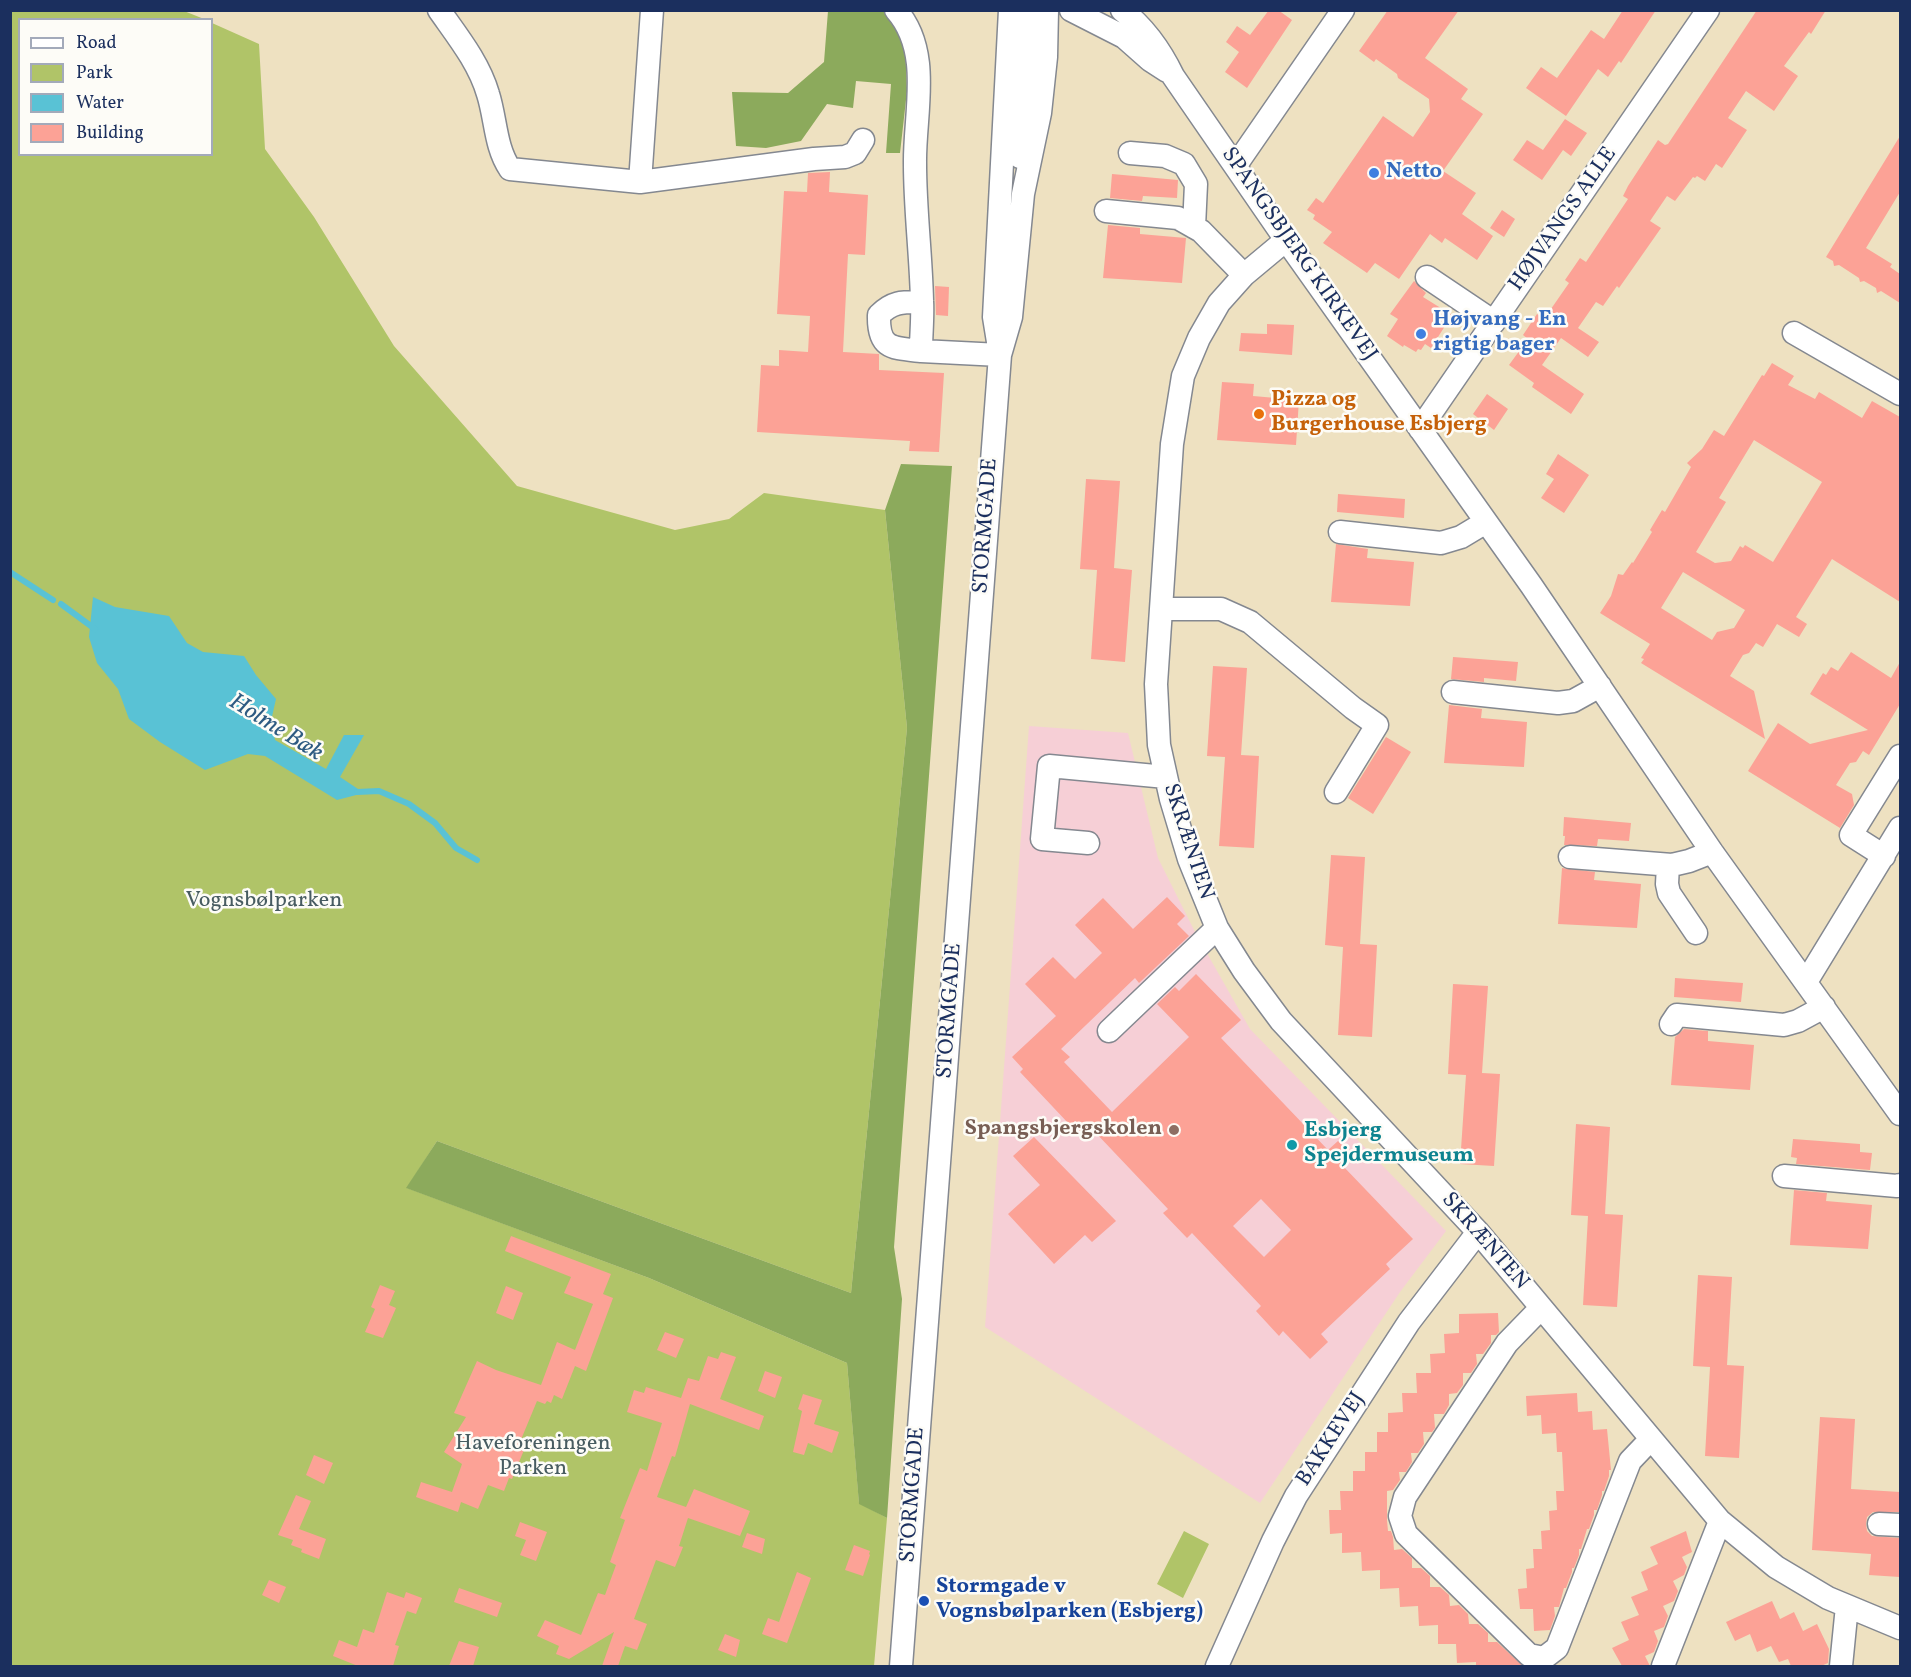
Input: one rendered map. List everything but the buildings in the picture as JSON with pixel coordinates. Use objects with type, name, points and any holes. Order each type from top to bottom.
[{"type":"street","points":[[439,10],[480,70],[489,95],[502,157],[510,169],[640,182],[845,157],[855,153],[863,140]]},
{"type":"street","points":[[640,182],[652,10]]},
{"type":"street","points":[[896,10],[907,24],[912,38],[920,86],[915,163],[922,302],[921,351]]},
{"type":"street","name":"STORMGADE","points":[[1000,355],[994,317],[1010,10]]},
{"type":"street","points":[[1023,194],[1020,159],[1026,10]]},
{"type":"street","name":"STORMGADE","points":[[901,1666],[1000,355],[1011,317],[1023,194],[1040,113],[1046,57],[1047,10]]},
{"type":"street","name":"SPANGSBJERG KIRKEVEJ","points":[[1071,10],[1124,37],[1150,60],[1173,76]]},
{"type":"street","name":"SPANGSBJERG KIRKEVEJ","points":[[1122,10],[1136,21],[1161,51],[1173,76],[1286,240],[1486,522],[1712,852],[1900,1114]]},
{"type":"street","points":[[1236,165],[1343,10]]},
{"type":"street","name":"HØJVANGS ALLE","points":[[1420,429],[1708,10]]},
{"type":"street","points":[[1130,153],[1165,156],[1184,164],[1196,184],[1194,227]]},
{"type":"street","points":[[1106,211],[1178,218],[1201,231],[1244,275]]},
{"type":"street","name":"SKRÆNTEN","points":[[1286,240],[1244,275],[1219,303],[1198,338],[1183,376],[1172,444],[1156,684],[1159,745],[1189,859],[1217,928],[1244,971],[1281,1021],[1478,1232],[1720,1521],[1776,1567],[1828,1598],[1900,1628]]},
{"type":"street","points":[[1427,277],[1494,321]]},
{"type":"street","points":[[922,302],[902,302],[889,306],[879,315],[879,331],[883,340],[895,349],[1000,355]]},
{"type":"street","points":[[1794,333],[1900,394]]},
{"type":"street","points":[[1340,532],[1441,543],[1461,537],[1486,522]]},
{"type":"street","points":[[1161,609],[1221,609],[1250,622],[1353,708],[1377,725],[1336,792]]},
{"type":"street","points":[[1453,692],[1558,704],[1574,701],[1600,686]]},
{"type":"street","points":[[1884,856],[1851,835],[1900,756]]},
{"type":"street","points":[[1088,843],[1042,839],[1049,766],[1166,777]]},
{"type":"street","points":[[1806,982],[1900,828]]},
{"type":"street","points":[[1570,857],[1668,865],[1689,861],[1712,852]]},
{"type":"street","points":[[1668,865],[1669,893],[1696,933]]},
{"type":"street","points":[[1109,1031],[1217,928]]},
{"type":"street","points":[[1671,1024],[1677,1015],[1784,1025],[1798,1021],[1824,1007]]},
{"type":"street","points":[[1784,1176],[1900,1185]]},
{"type":"street","name":"BAKKEVEJ","points":[[1217,1666],[1273,1541],[1296,1496],[1409,1322],[1478,1232]]},
{"type":"street","name":"SKRÆNTEN","points":[[1541,1308],[1507,1343],[1405,1497],[1400,1516],[1406,1534],[1529,1655],[1545,1658],[1557,1648],[1630,1461],[1651,1439]]},
{"type":"street","points":[[1663,1666],[1720,1521]]},
{"type":"street","points":[[1841,1666],[1847,1606]]},
{"type":"shaded area","name":"Spangsbjergskolen","points":[[1029,726],[1128,733],[1158,858],[1196,934],[1250,1029],[1446,1231],[1400,1292],[1260,1503],[985,1327]]},
{"type":"green space","points":[[11,11],[184,11],[202,18],[18,18],[18,156],[213,156],[213,23],[259,44],[265,149],[314,217],[394,346],[517,486],[675,530],[729,519],[764,493],[885,510],[907,728],[851,1293],[437,1141],[407,1188],[649,1278],[847,1363],[859,1503],[887,1518],[874,1666],[11,1666]]},
{"type":"green space","points":[[828,11],[884,11],[905,43],[907,91],[900,153],[886,153],[891,84],[856,81],[853,108],[827,104],[801,141],[766,148],[736,146],[732,92],[788,93],[824,62]]},
{"type":"green space","points":[[901,464],[952,466],[894,1247],[902,1299],[887,1518],[859,1504],[847,1363],[649,1278],[406,1188],[437,1141],[851,1293],[907,728],[885,510]]},
{"type":"green space","points":[[1184,1531],[1209,1544],[1183,1598],[1157,1584]]},
{"type":"water","points":[[93,597],[115,607],[169,616],[187,643],[203,652],[244,656],[276,699],[271,721],[275,740],[326,769],[344,735],[364,735],[340,777],[364,793],[337,800],[265,756],[248,754],[205,770],[160,742],[129,719],[118,689],[97,663],[89,637]]},
{"type":"waterway","name":"Holme Bæk","points":[[10,572],[53,600]]},
{"type":"waterway","name":"Holme Bæk","points":[[61,604],[95,629]]},
{"type":"waterway","name":"Holme Bæk","points":[[357,792],[379,791],[409,804],[435,823],[456,848],[477,860]]},
{"type":"place","name":"Netto","points":[[1374,173]]},
{"type":"place","name":"Højvang - En rigtig bager","points":[[1421,334]]},
{"type":"place","name":"Pizza og Burgerhouse Esbjerg","points":[[1259,414]]},
{"type":"place","name":"Spangsbjergskolen","points":[[1174,1130]]},
{"type":"place","name":"Esbjerg Spejdermuseum","points":[[1292,1145]]},
{"type":"place","name":"Stormgade v Vognsbølparken (Esbjerg)","points":[[924,1601]]},
{"type":"park label","name":"Vognsbølparken","points":[[264,902]]},
{"type":"park label","name":"Haveforeningen Parken","points":[[533,1458]]}]
